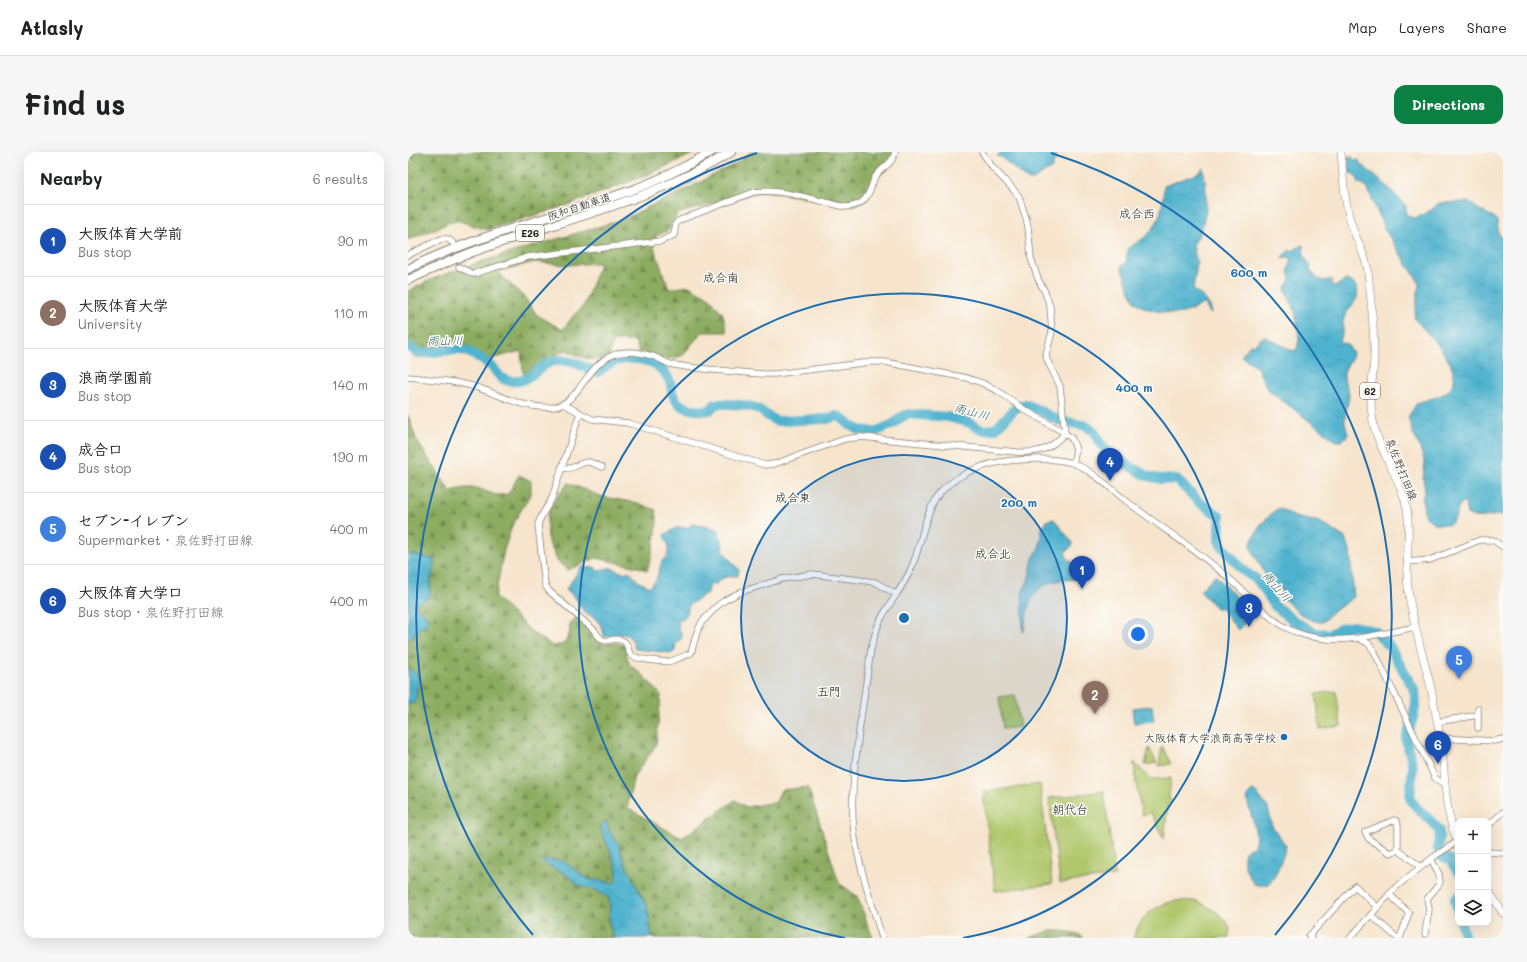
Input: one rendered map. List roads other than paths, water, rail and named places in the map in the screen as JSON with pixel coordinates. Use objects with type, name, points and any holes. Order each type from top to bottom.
[{"type":"highway","name":"阪和自動車道","points":[[408,270],[454,249],[651,182],[694,162],[711,152]]},
{"type":"highway","name":"阪和自動車道","points":[[408,280],[470,253],[618,205],[654,191],[698,171],[731,152]]},
{"type":"main road","name":"泉佐野打田線","points":[[1341,152],[1347,204],[1352,226],[1365,257],[1368,270],[1374,343],[1370,392],[1373,420],[1379,443],[1404,497],[1407,519],[1408,588],[1414,627],[1438,722],[1450,821],[1455,834]]},
{"type":"main road","points":[[1491,895],[1503,913]]},
{"type":"street","points":[[459,267],[473,274],[528,256],[662,241],[674,235],[676,224],[680,220],[754,192],[766,191],[845,207],[855,206],[863,201],[869,194],[875,177],[894,158],[895,152]]},
{"type":"street","points":[[563,404],[592,419],[628,423],[766,465],[774,464],[845,439],[861,437],[1029,452],[1047,448],[1057,442],[1064,433],[1060,386],[1047,360],[1046,354],[1052,332],[1050,306],[1038,279],[1031,258],[1028,227],[1019,197],[993,168],[982,152]]},
{"type":"street","points":[[408,255],[441,239],[448,239],[453,244]]},
{"type":"street","points":[[408,377],[467,384],[524,405],[553,407],[563,404],[573,395],[595,367],[613,355],[626,352],[635,352],[652,356],[672,365],[762,374],[775,374],[871,362],[885,362],[967,378],[998,391],[1025,410],[1064,433],[1072,440],[1076,450],[1073,463]]},
{"type":"street","points":[[580,413],[552,498],[548,508],[539,519],[538,525],[545,585],[549,591],[595,631],[600,639],[607,641],[623,641],[628,647],[630,653],[636,657],[659,661],[670,661],[691,653],[702,622],[725,600],[740,592],[789,577],[812,574],[875,582],[896,594]]},
{"type":"street","points":[[882,938],[858,859],[854,830],[852,788],[871,650],[881,619],[911,570],[936,499],[943,489],[952,482],[978,468],[1015,460],[1073,463],[1099,479],[1132,506],[1193,549],[1224,574],[1273,620],[1297,633],[1320,639],[1360,639],[1414,627]]},
{"type":"street","points":[[561,468],[570,469],[589,462],[602,467]]},
{"type":"street","points":[[1407,562],[1430,560],[1480,540],[1493,540],[1503,547]]},
{"type":"street","points":[[1360,639],[1368,643],[1374,651],[1435,778],[1445,785]]},
{"type":"street","points":[[1438,722],[1478,712],[1478,728]]},
{"type":"street","points":[[1440,738],[1494,741],[1503,739]]},
{"type":"street","points":[[1491,823],[1502,814]]},
{"type":"street","points":[[1394,820],[1397,821],[1398,850],[1390,853],[1369,839],[1365,832],[1394,820]]},
{"type":"street","points":[[1351,938],[1397,886],[1445,848],[1455,843]]},
{"type":"street","points":[[1398,850],[1421,866]]},
{"type":"street","points":[[1491,852],[1503,853]]},
{"type":"street","points":[[1425,934],[1429,909],[1427,899],[1440,883],[1439,874],[1433,857]]},
{"type":"street","points":[[1311,938],[1309,936],[1355,886],[1377,907]]},
{"type":"street","points":[[1389,894],[1409,913],[1400,938]]},
{"type":"street","points":[[1371,915],[1397,938]]},
{"type":"water","points":[[1001,152],[1058,152],[1052,168],[1033,180],[1026,179],[1000,156],[997,157]]},
{"type":"water","points":[[1351,156],[1355,160],[1359,160],[1361,164],[1389,188],[1406,206],[1407,216],[1416,218],[1431,210],[1439,203],[1469,202],[1481,211],[1494,217],[1497,221],[1499,235],[1503,238],[1503,516],[1472,516],[1467,514],[1465,503],[1462,502],[1458,508],[1456,517],[1449,525],[1435,524],[1425,516],[1422,499],[1425,491],[1423,478],[1425,462],[1412,431],[1408,417],[1417,403],[1440,396],[1451,388],[1454,380],[1453,371],[1443,351],[1414,319],[1419,286],[1418,281],[1385,230],[1367,187],[1359,183],[1355,175],[1350,173],[1347,159]]},
{"type":"water","points":[[1203,168],[1206,188],[1206,208],[1202,227],[1193,245],[1197,264],[1193,289],[1207,301],[1211,314],[1209,313],[1205,303],[1182,313],[1157,311],[1143,307],[1135,301],[1121,266],[1126,263],[1128,248],[1144,238],[1155,225],[1162,206],[1164,186],[1199,173]]},
{"type":"water","points":[[1302,245],[1304,247],[1305,257],[1311,267],[1310,270],[1317,278],[1323,281],[1331,279],[1331,284],[1334,286],[1348,280],[1354,284],[1358,291],[1358,296],[1343,320],[1341,343],[1347,344],[1353,353],[1344,373],[1344,379],[1349,395],[1345,419],[1348,435],[1342,441],[1336,441],[1267,389],[1258,369],[1241,356],[1250,345],[1254,345],[1264,336],[1293,351],[1297,349],[1299,339],[1295,311],[1285,289],[1290,279],[1288,271],[1291,257],[1281,258],[1288,251],[1294,250]]},
{"type":"water","points":[[1279,508],[1295,517],[1320,522],[1344,537],[1348,544],[1354,597],[1330,614],[1323,622],[1317,622],[1306,617],[1295,610],[1282,597],[1280,587],[1270,583],[1251,548],[1254,537],[1261,525]]},
{"type":"water","points":[[1054,519],[1072,542],[1073,545],[1065,553],[1077,567],[1079,577],[1048,584],[1035,593],[1029,607],[1023,632],[1022,592],[1028,581],[1033,558],[1039,548],[1042,527],[1048,520]]},
{"type":"water","points":[[692,524],[718,529],[724,552],[739,570],[738,576],[726,577],[716,584],[709,585],[707,593],[689,605],[688,612],[682,619],[679,620],[678,627],[683,637],[676,643],[675,651],[672,653],[635,649],[632,640],[627,635],[621,634],[604,637],[604,633],[598,622],[584,612],[577,600],[566,589],[582,566],[585,568],[595,567],[598,571],[611,568],[621,572],[629,571],[639,582],[650,587],[656,580],[662,561],[667,557],[669,546],[664,535],[678,527],[688,528]]},
{"type":"water","points":[[410,554],[433,559],[434,564],[430,582],[430,596],[419,603],[414,604],[414,606],[425,614],[429,622],[408,640],[408,559]]},
{"type":"water","points":[[1215,575],[1254,614],[1238,630],[1220,607],[1217,609],[1200,591]]},
{"type":"water","points":[[408,668],[418,675],[415,703],[408,704]]},
{"type":"water","points":[[1152,706],[1154,721],[1134,723],[1132,708]]},
{"type":"water","points":[[1252,790],[1255,791],[1268,808],[1272,826],[1286,846],[1272,881],[1265,885],[1254,884],[1244,864],[1244,855],[1246,850],[1253,847],[1256,837],[1247,799]]},
{"type":"water","points":[[607,821],[610,832],[618,843],[625,864],[647,906],[652,938],[614,938],[609,923],[610,903],[608,897],[596,890],[578,885],[566,874],[541,860],[563,861],[588,879],[614,883],[617,877],[617,870],[601,827],[603,822]]},
{"type":"waterway","name":"雨山川","points":[[408,346],[417,353],[448,350],[466,351],[493,367],[503,379],[511,381],[525,379],[553,361],[569,361],[598,372],[607,365],[616,361],[626,359],[648,361],[659,367],[667,376],[675,400],[683,406],[694,410],[705,411],[710,410],[715,404],[743,405],[758,409],[777,421],[827,419],[836,416],[841,417],[850,425],[860,430],[875,432],[893,424],[908,414],[948,417],[970,423],[980,429],[985,430],[995,429],[1016,408],[1026,404],[1058,420],[1086,426],[1094,431],[1101,444],[1114,457],[1147,476],[1160,479],[1177,480],[1200,503],[1220,516],[1219,540],[1221,545],[1245,572],[1256,579],[1274,605],[1293,620],[1315,633],[1330,634],[1342,628],[1354,626],[1375,631],[1390,647],[1415,691],[1416,702],[1414,714],[1406,740],[1413,766],[1410,798],[1438,829],[1438,848],[1440,854],[1442,857],[1449,859],[1455,868]]},
{"type":"waterway","name":"雨山川","points":[[1462,926],[1465,938]]},
{"type":"place","name":"成合口","points":[[1110,481]]},
{"type":"place","name":"大阪体育大学前","points":[[1082,589]]},
{"type":"place","name":"浪商学園前","points":[[1249,627]]},
{"type":"place","name":"セブン-イレブン","points":[[1459,679]]},
{"type":"place","name":"大阪体育大学","points":[[1095,714]]},
{"type":"place","name":"大阪体育大学浪商高等学校","points":[[1284,737]]},
{"type":"place","name":"大阪体育大学口","points":[[1438,764]]},
{"type":"district","name":"成合西","points":[[1137,213]]},
{"type":"district","name":"成合南","points":[[721,277]]},
{"type":"district","name":"成合東","points":[[793,497]]},
{"type":"district","name":"成合北","points":[[993,553]]},
{"type":"district","name":"五門","points":[[829,691]]},
{"type":"district","name":"朝代台","points":[[1070,809]]}]
